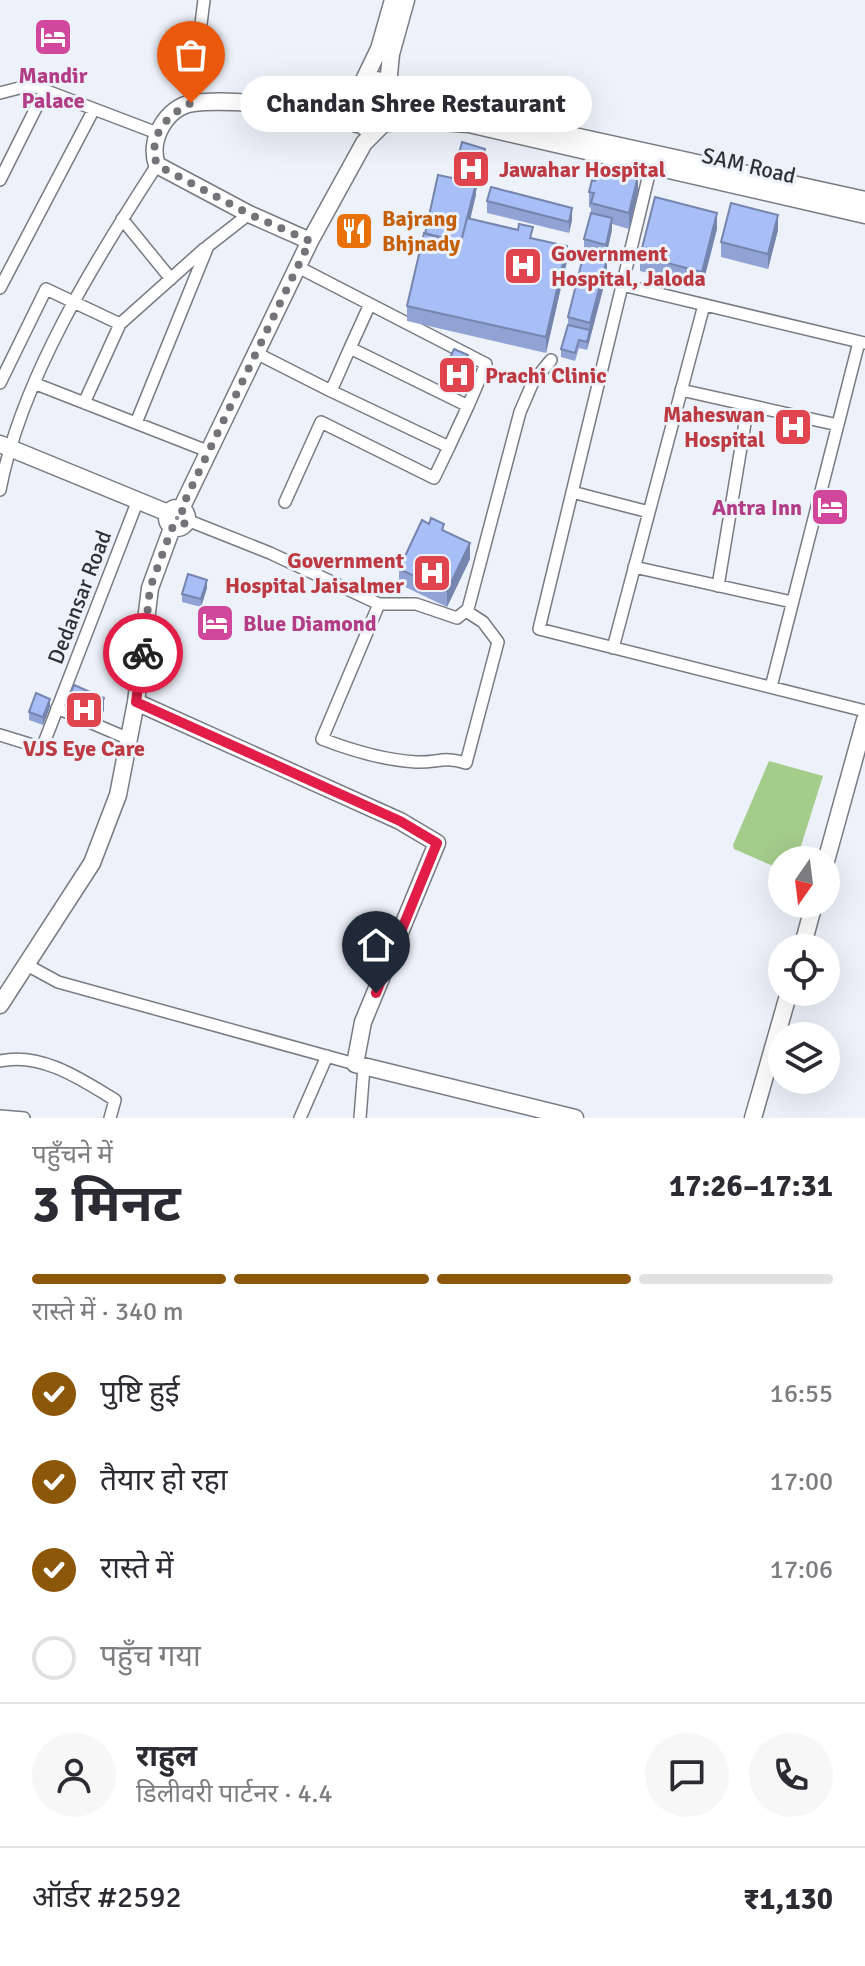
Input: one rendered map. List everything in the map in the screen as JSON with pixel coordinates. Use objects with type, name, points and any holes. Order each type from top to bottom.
[{"type":"main road","points":[[310,241],[249,214],[157,165],[153,145],[157,133],[167,119],[191,103],[318,103],[350,92],[364,80],[379,49],[393,0]]},
{"type":"main road","points":[[0,1005],[92,863],[118,795],[136,702],[150,588],[177,517],[310,241],[364,143],[383,125],[397,105],[391,89],[391,54],[406,0]]},
{"type":"main road","points":[[364,80],[376,79],[415,101],[865,200]]},
{"type":"main road","points":[[350,92],[348,109],[362,130],[364,143]]},
{"type":"main road","points":[[289,105],[351,117],[364,127],[383,125]]},
{"type":"main road","name":"SAM Road","points":[[383,125],[413,120],[469,124],[865,215]]},
{"type":"main road","points":[[4,445],[177,517]]},
{"type":"main road","points":[[136,702],[400,821],[437,843],[363,1022],[359,1065],[575,1118]]},
{"type":"main road","points":[[830,846],[865,720]]},
{"type":"main road","points":[[753,1118],[785,1006]]},
{"type":"street","points":[[191,103],[204,0]]},
{"type":"street","points":[[0,93],[31,85],[157,133]]},
{"type":"street","points":[[0,180],[45,90]]},
{"type":"street","points":[[1,282],[94,109]]},
{"type":"street","points":[[0,490],[4,445],[75,303],[122,219],[157,165]]},
{"type":"street","points":[[651,166],[539,629],[865,711]]},
{"type":"street","points":[[84,403],[120,324],[249,214]]},
{"type":"street","points":[[122,219],[171,279]]},
{"type":"street","points":[[136,423],[208,246]]},
{"type":"street","points":[[285,502],[321,422],[434,478],[486,364],[298,267]]},
{"type":"street","points":[[622,285],[862,342],[771,687]]},
{"type":"street","points":[[0,383],[46,289],[120,324]]},
{"type":"street","points":[[331,391],[370,304]]},
{"type":"street","points":[[613,648],[704,305]]},
{"type":"street","points":[[350,348],[468,406]]},
{"type":"street","points":[[258,354],[449,447]]},
{"type":"street","points":[[177,517],[270,553],[379,604],[416,604],[457,618],[466,611],[520,412],[533,382],[551,360]]},
{"type":"street","points":[[36,384],[210,452]]},
{"type":"street","points":[[681,390],[838,425]]},
{"type":"street","points":[[718,586],[748,405]]},
{"type":"street","points":[[572,492],[649,512]]},
{"type":"street","name":"Dedansar Road","points":[[0,735],[42,748],[138,500]]},
{"type":"street","points":[[634,567],[792,602]]},
{"type":"street","points":[[379,604],[322,739],[353,751],[420,762],[444,757],[466,763],[498,642],[483,622],[466,611]]},
{"type":"street","points":[[57,708],[129,739]]},
{"type":"street","points":[[27,965],[58,982],[359,1065],[360,1118]]},
{"type":"street","points":[[300,1118],[327,1056]]},
{"type":"street","points":[[0,1061],[15,1058],[53,1066],[115,1100],[110,1118]]},
{"type":"street","points":[[0,1116],[24,1118]]},
{"type":"green space","points":[[769,761],[823,776],[801,846],[768,846],[768,864],[734,849],[733,845]]},
{"type":"building","points":[[462,142],[485,149],[476,180],[454,173]]},
{"type":"building","points":[[599,166],[638,176],[629,213],[591,203],[594,193],[589,192]]},
{"type":"building","points":[[438,175],[476,183],[461,242],[425,234]]},
{"type":"building","points":[[491,187],[572,208],[569,222],[487,201]]},
{"type":"building","points":[[655,197],[717,213],[702,272],[640,256]]},
{"type":"building","points":[[731,203],[778,215],[768,254],[721,242]]},
{"type":"building","points":[[591,213],[612,218],[606,245],[584,239]]},
{"type":"building","points":[[467,218],[518,230],[519,224],[533,227],[530,238],[567,246],[546,337],[407,306],[424,233],[461,242]]},
{"type":"building","points":[[584,253],[607,259],[590,323],[568,317]]},
{"type":"building","points":[[568,325],[590,330],[587,342],[579,340],[575,353],[561,349]]},
{"type":"building","points":[[454,349],[468,355],[455,384],[441,377]]},
{"type":"building","points":[[431,518],[444,524],[442,530],[470,543],[447,591],[399,569],[422,520],[429,524]]},
{"type":"building","points":[[188,574],[207,580],[201,599],[182,594]]},
{"type":"building","points":[[74,685],[104,698],[98,713],[68,700]]},
{"type":"building","points":[[36,693],[50,699],[43,717],[29,712]]},
{"type":"way so far","points":[[143,653],[150,588],[172,528],[185,525],[187,516],[181,509],[260,351],[310,241],[249,214],[157,165],[153,145],[157,133],[167,119],[191,103]]},
{"type":"place","name":"Mandir Palace","points":[[53,37]]},
{"type":"place","name":"Chandan Shree Restaurant","points":[[191,103]]},
{"type":"place","name":"Jawahar Hospital","points":[[471,169]]},
{"type":"place","name":"Bajrang Bhjnady","points":[[354,231]]},
{"type":"place","name":"Government Hospital, Jaloda","points":[[523,266]]},
{"type":"place","name":"Prachi Clinic","points":[[457,375]]},
{"type":"place","name":"Maheswan Hospital","points":[[793,427]]},
{"type":"place","name":"Antra Inn","points":[[830,507]]},
{"type":"place","name":"Government Hospital Jaisalmer","points":[[432,573]]},
{"type":"place","name":"Blue Diamond","points":[[215,623]]},
{"type":"place","name":"VJS Eye Care","points":[[84,710]]},
{"type":"route","points":[[143,653],[136,702],[400,821],[437,843],[376,993]]}]
